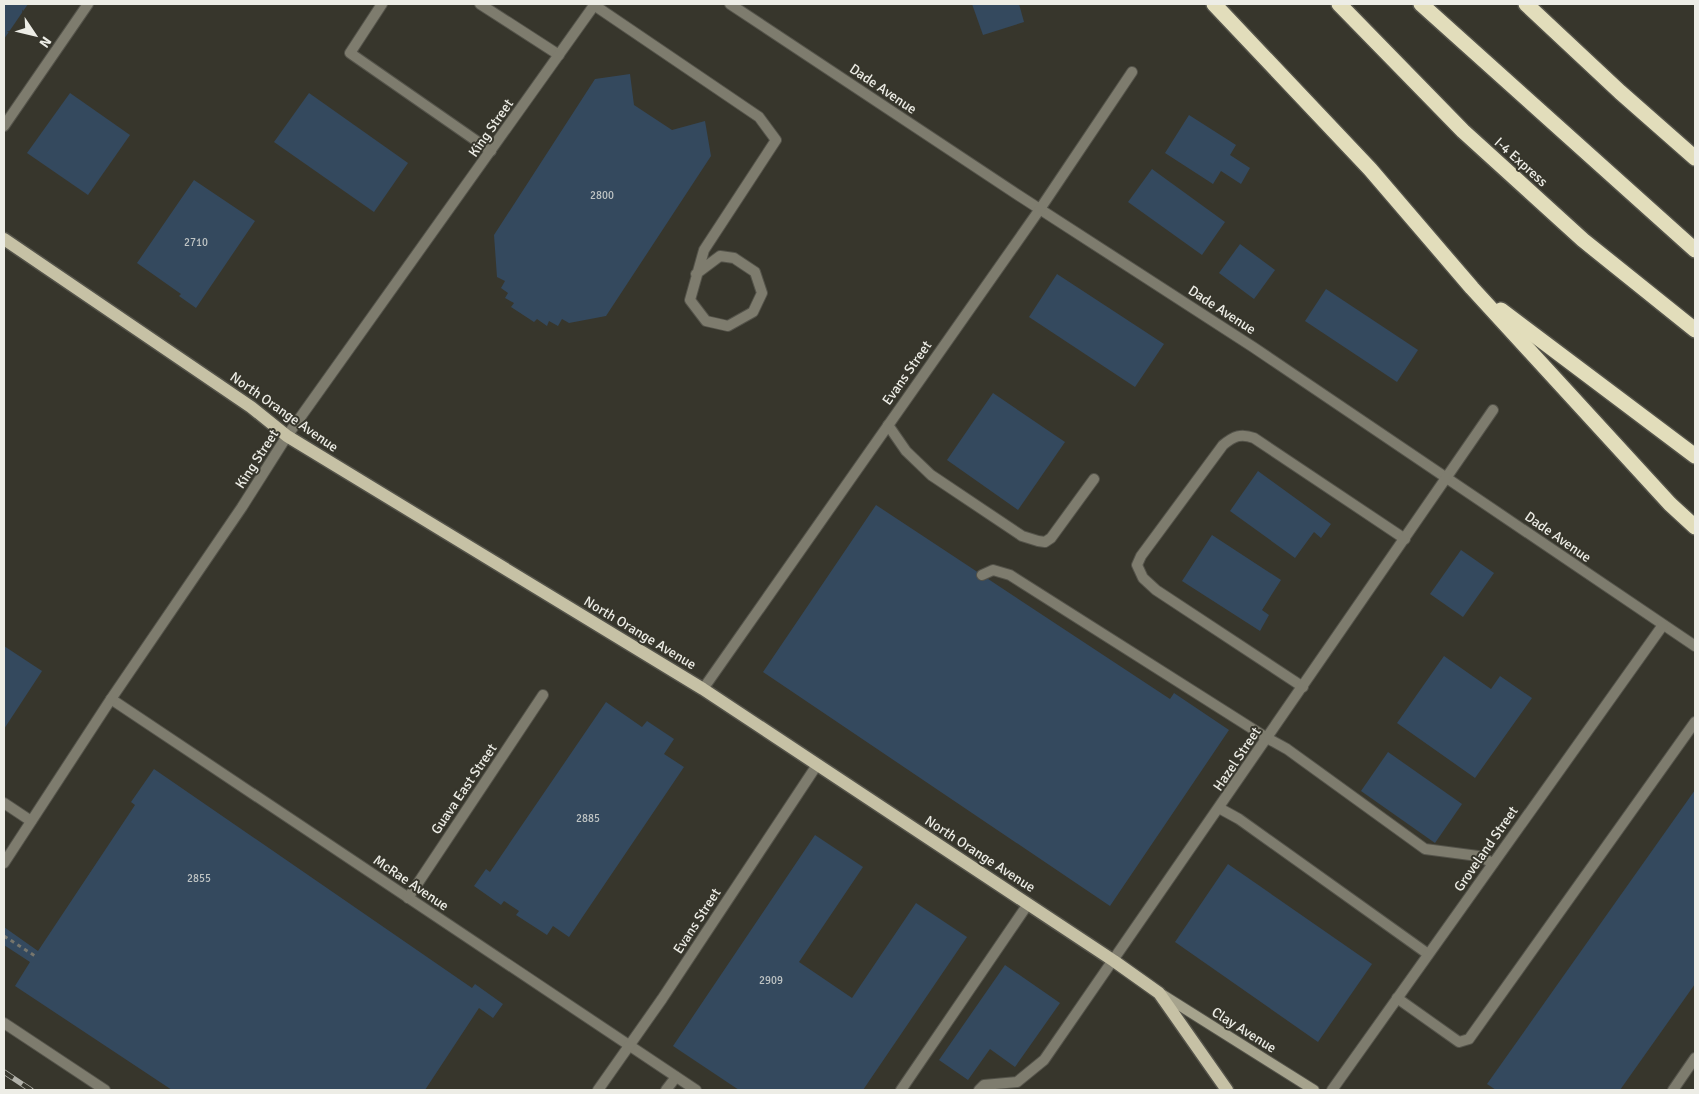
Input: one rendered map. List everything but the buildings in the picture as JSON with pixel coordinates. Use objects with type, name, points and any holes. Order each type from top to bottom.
[{"type":"highway","points":[[1214,4],[1370,170],[1472,288],[1670,504],[1695,527]]},
{"type":"highway","name":"I-4 Express","points":[[1339,4],[1463,132],[1583,240],[1695,330]]},
{"type":"highway","points":[[1421,4],[1695,250]]},
{"type":"highway","points":[[1526,4],[1620,92],[1695,158]]},
{"type":"highway","points":[[1472,288],[1695,456]]},
{"type":"main road","name":"North Orange Avenue","points":[[4,239],[252,407],[288,436],[702,689],[1114,960],[1159,993],[1227,1090]]},
{"type":"street","points":[[4,126],[88,4]]},
{"type":"street","points":[[382,4],[350,53],[491,151]]},
{"type":"street","points":[[480,4],[559,54]]},
{"type":"street","name":"Dade Avenue","points":[[730,4],[1253,347],[1448,477],[1695,646]]},
{"type":"street","points":[[595,5],[759,117],[776,140],[704,250],[696,274],[690,300],[706,321],[728,326],[753,312],[762,293],[754,272],[734,258],[720,256],[696,274]]},
{"type":"street","name":"King Street","points":[[4,863],[111,699],[288,436],[595,5]]},
{"type":"street","name":"Evans Street","points":[[702,689],[1040,209],[1132,72]]},
{"type":"street","name":"Hazel Street","points":[[979,1090],[984,1085],[1017,1082],[1044,1060],[1493,410]]},
{"type":"street","points":[[888,426],[906,451],[931,475],[1006,526],[1022,536],[1038,542],[1045,542],[1051,538],[1094,479]]},
{"type":"street","points":[[1303,687],[1156,590],[1143,578],[1137,565],[1141,556],[1223,445],[1233,437],[1244,434],[1254,438],[1405,539]]},
{"type":"street","points":[[982,575],[993,570],[1010,574],[1287,749],[1424,849],[1478,856],[1493,863]]},
{"type":"street","name":"Groveland Street","points":[[1332,1090],[1663,625]]},
{"type":"street","name":"Guava East Street","points":[[408,898],[543,695]]},
{"type":"street","name":"McRae Avenue","points":[[111,699],[696,1090]]},
{"type":"street","points":[[1397,998],[1459,1042],[1469,1038],[1695,722]]},
{"type":"street","name":"Evans Street","points":[[598,1090],[630,1046],[817,765]]},
{"type":"street","points":[[4,803],[31,821]]},
{"type":"street","points":[[1219,808],[1239,819],[1428,954]]},
{"type":"street","points":[[902,1090],[1028,904]]},
{"type":"street","name":"Clay Avenue","points":[[1159,993],[1314,1090]]},
{"type":"street","points":[[4,1023],[105,1090]]},
{"type":"street","points":[[1673,1090],[1695,1058]]},
{"type":"street","points":[[666,1090],[676,1077]]},
{"type":"path","points":[[4,936],[34,956]]},
{"type":"railway","points":[[4,1072],[31,1090]]}]
